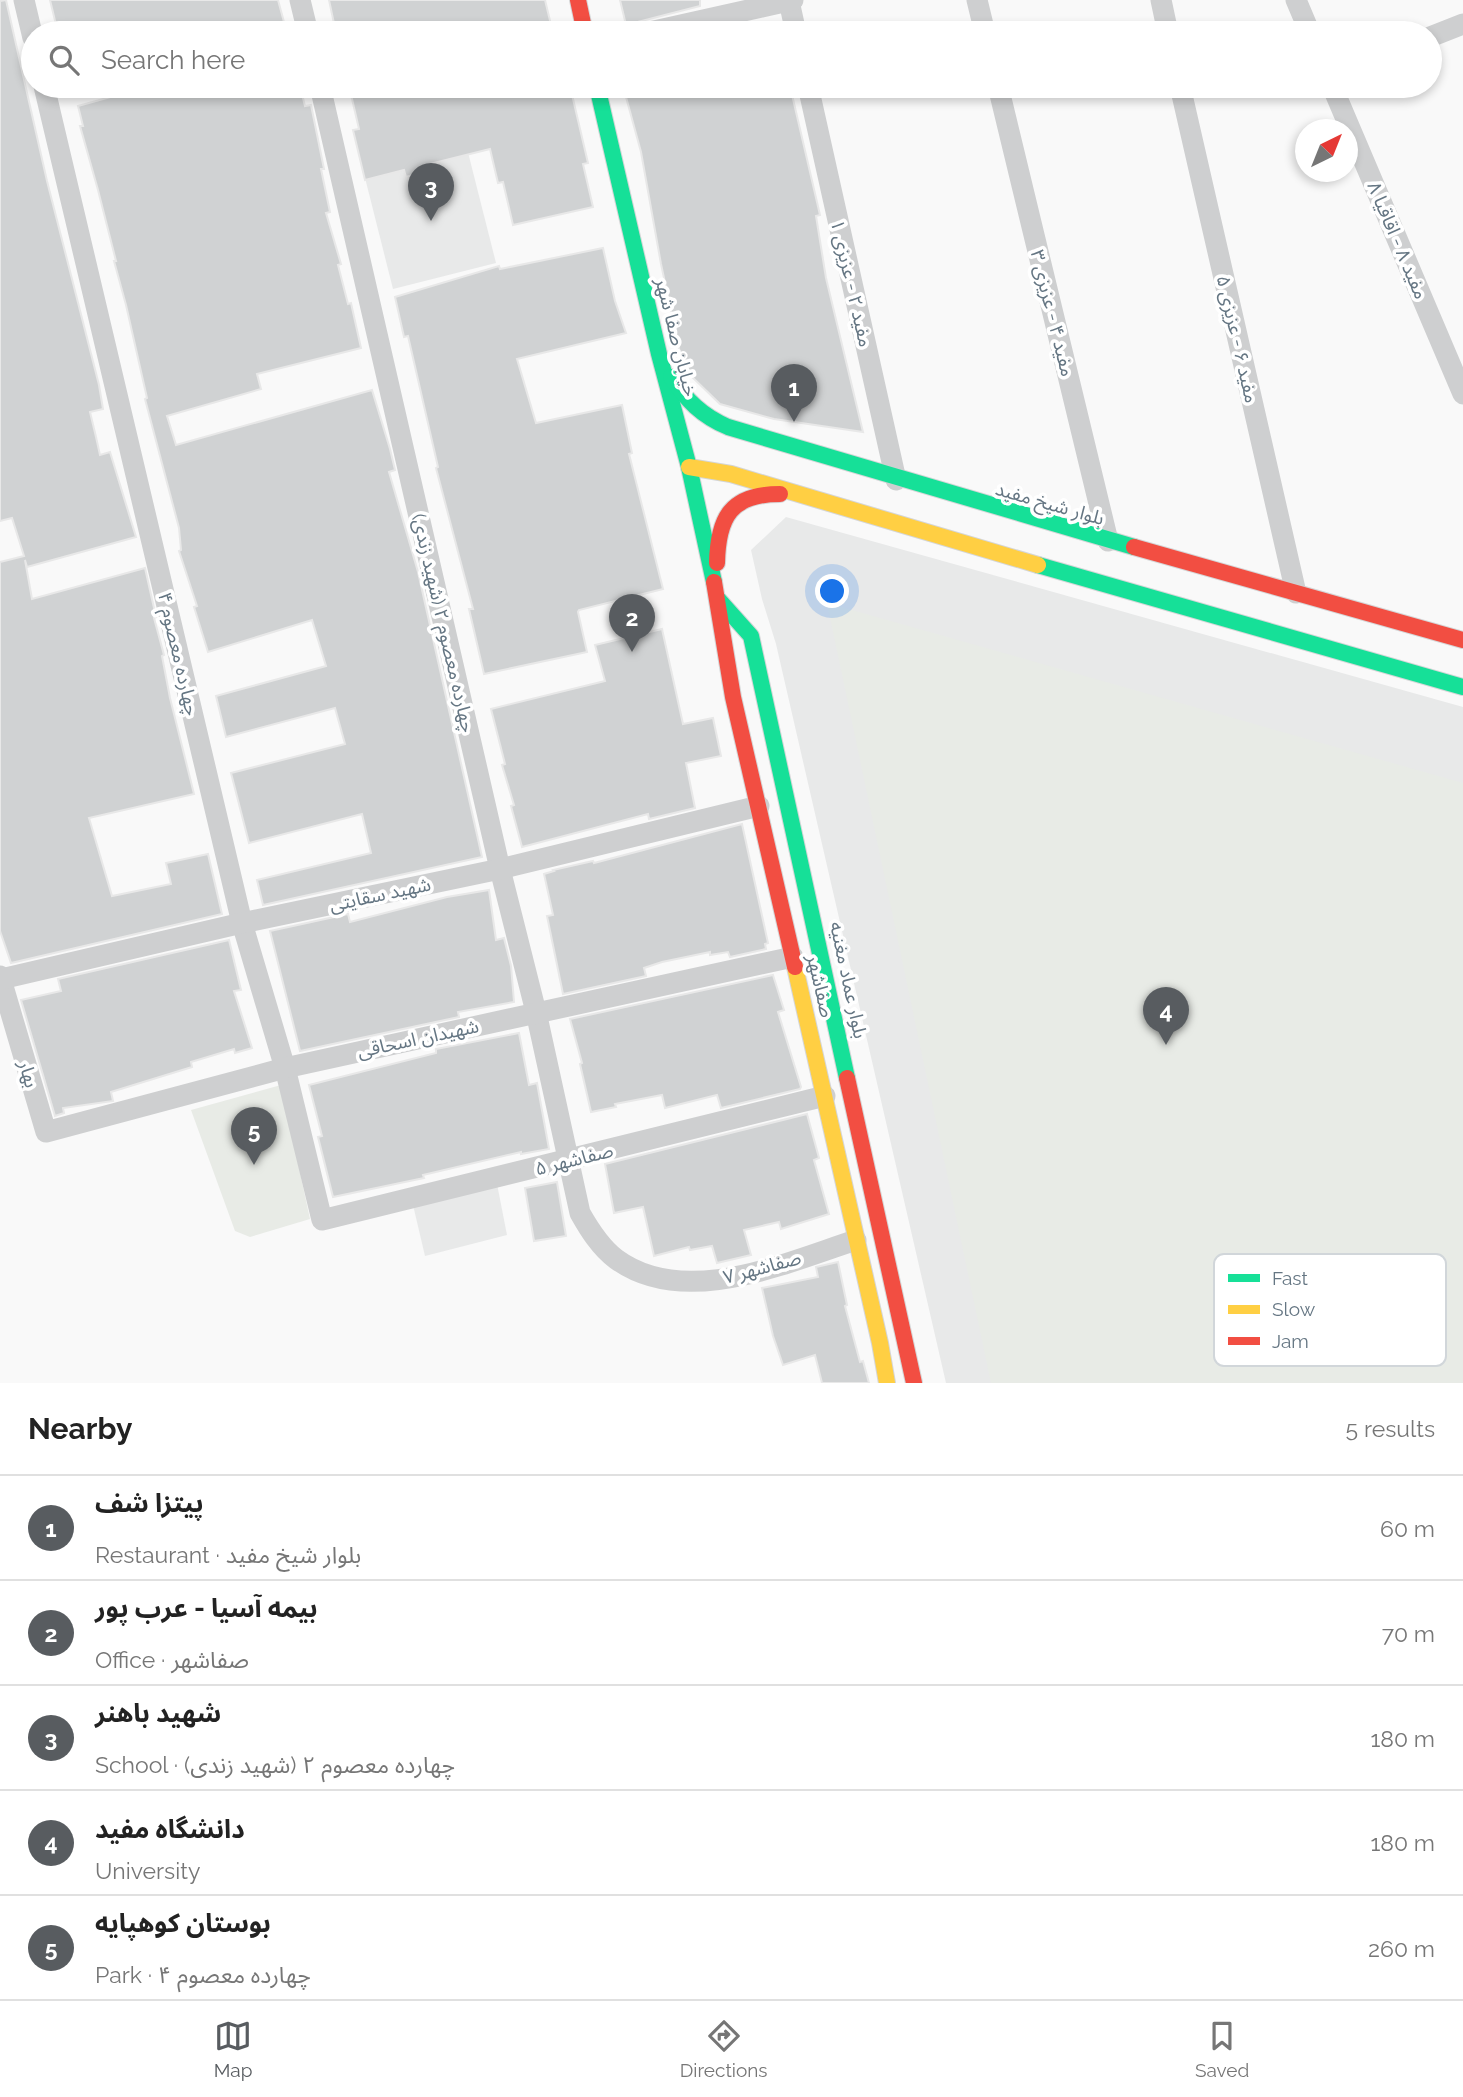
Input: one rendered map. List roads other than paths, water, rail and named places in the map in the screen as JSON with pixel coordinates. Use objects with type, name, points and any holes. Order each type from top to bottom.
[{"type":"main road","points":[[578,0],[582,21]]},
{"type":"main road","name":"خیابان صفا شهر","points":[[600,98],[718,598]]},
{"type":"main road","name":"بلوار شیخ مفید","points":[[659,355],[681,394],[694,409],[724,431],[1463,640]]},
{"type":"main road","points":[[716,457],[731,474]]},
{"type":"main road","points":[[689,467],[731,474],[1463,687]]},
{"type":"main road","points":[[718,598],[716,549],[721,527],[729,510],[742,499],[755,494],[800,496]]},
{"type":"main road","name":"صفاشهر","points":[[718,598],[733,697],[825,1096],[887,1383]]},
{"type":"main road","name":"بلوار عماد مغنیه","points":[[718,598],[751,636],[914,1383]]},
{"type":"street","points":[[24,0],[29,21]]},
{"type":"street","points":[[300,0],[305,21]]},
{"type":"street","points":[[698,21],[791,0],[794,21]]},
{"type":"street","points":[[977,0],[982,21]]},
{"type":"street","points":[[1161,0],[1165,21]]},
{"type":"street","points":[[1296,0],[1305,21]]},
{"type":"street","points":[[1442,32],[1463,24]]},
{"type":"street","name":"چهارده معصوم ۴","points":[[47,98],[242,923],[285,1068],[322,1220]]},
{"type":"street","name":"چهارده معصوم ۲ (شهید زندی)","points":[[323,98],[500,869],[536,1012],[568,1161]]},
{"type":"street","name":"مفید ۲ - عزیزی ۱","points":[[811,98],[896,480]]},
{"type":"street","name":"مفید ۴ - عزیزی ۳","points":[[1001,98],[1108,541]]},
{"type":"street","name":"مفید ۶ - عزیزی ۵","points":[[1183,98],[1296,593]]},
{"type":"street","name":"مفید ۸ - اقاقیا ۸","points":[[1337,98],[1463,394]]},
{"type":"street","name":"شهید سقایتی","points":[[0,978],[242,923],[500,869],[759,806]]},
{"type":"street","name":"شهیدان اسحاقی","points":[[46,1132],[285,1068],[793,957]]},
{"type":"street","name":"بهار","points":[[0,978],[46,1132]]},
{"type":"street","name":"صفاشهر ۵","points":[[322,1220],[825,1096]]},
{"type":"street","name":"صفاشهر ۷","points":[[568,1161],[580,1213],[592,1234],[616,1259],[650,1276],[691,1282],[738,1278],[856,1240]]},
{"type":"place","name":"شهید باهنر","points":[[431,221]]},
{"type":"place","name":"پیتزا شف","points":[[794,422]]},
{"type":"place","name":"بیمه آسیا - عرب پور","points":[[632,652]]},
{"type":"place","name":"دانشگاه مفید","points":[[1166,1045]]},
{"type":"place","name":"بوستان کوهپایه","points":[[254,1165]]}]
